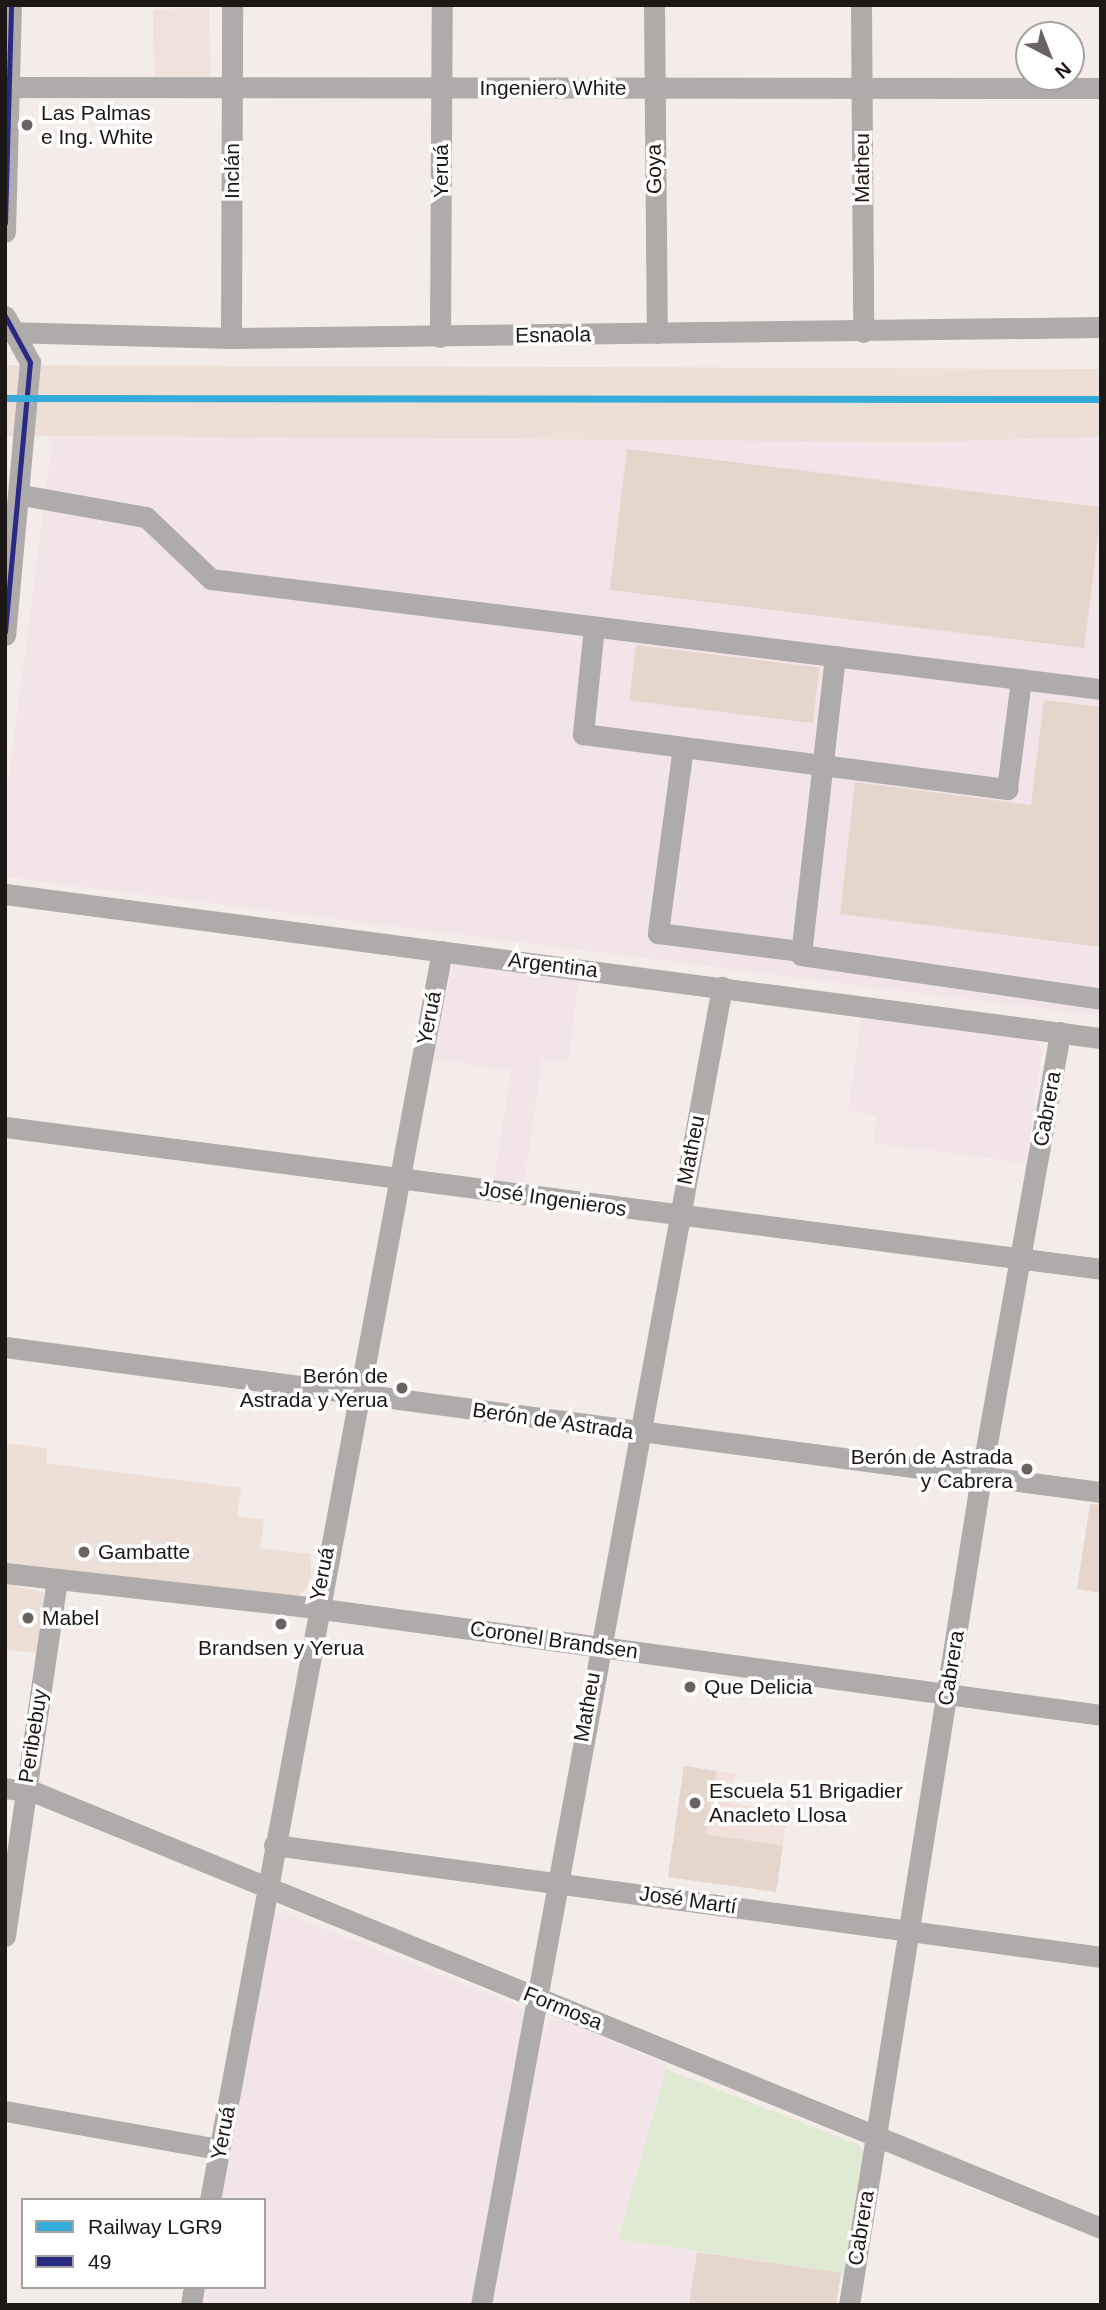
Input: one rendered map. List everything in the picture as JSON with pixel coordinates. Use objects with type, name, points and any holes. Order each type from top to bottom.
[{"type":"street","points":[[5,232],[11,5]]},
{"type":"street","name":"Inclán","points":[[231,338],[232,5]]},
{"type":"street","name":"Yeruá","points":[[440,337],[442,5]]},
{"type":"street","name":"Goya","points":[[653,5],[657,333]]},
{"type":"street","name":"Matheu","points":[[861,5],[863,331]]},
{"type":"street","name":"Ingeniero White","points":[[7,87],[1101,88]]},
{"type":"street","points":[[5,635],[22,495],[30,362],[7,326]]},
{"type":"street","name":"Esnaola","points":[[7,326],[231,338],[1101,327]]},
{"type":"street","points":[[22,495],[146,517],[211,579],[1101,689]]},
{"type":"street","points":[[594,627],[583,734],[1006,789],[1021,679]]},
{"type":"street","points":[[801,951],[835,656]]},
{"type":"street","points":[[683,747],[658,933],[801,951],[1101,999]]},
{"type":"street","name":"Argentina","points":[[5,894],[1101,1038]]},
{"type":"street","name":"Yeruá","points":[[210,2198],[315,1608],[442,951]]},
{"type":"street","name":"Matheu","points":[[481,2305],[555,1881],[598,1646],[643,1434],[679,1216],[722,987]]},
{"type":"street","name":"Cabrera","points":[[849,2305],[981,1477],[1060,1032]]},
{"type":"street","name":"José Ingenieros","points":[[5,1127],[1101,1269]]},
{"type":"street","name":"Berón de Astrada","points":[[5,1347],[643,1434],[1101,1492]]},
{"type":"street","name":"Coronel Brandsen","points":[[5,1573],[315,1608],[1101,1715]]},
{"type":"street","name":"Peribebuy","points":[[5,1936],[15,1789],[57,1579]]},
{"type":"street","name":"Formosa","points":[[15,1789],[535,1996],[1101,2228]]},
{"type":"street","name":"José Martí","points":[[274,1845],[1101,1957]]},
{"type":"street","points":[[5,2111],[219,2149]]},
{"type":"shaded area","points":[[209,8],[210,77],[154,78],[153,9]]},
{"type":"shaded area","points":[[5,365],[1101,369],[1101,437],[930,442],[5,436]]},
{"type":"shaded area","points":[[53,437],[930,442],[1101,437],[1101,1016],[5,877],[5,807]]},
{"type":"shaded area","points":[[454,962],[579,976],[568,1063],[542,1060],[524,1185],[494,1181],[511,1071],[430,1058]]},
{"type":"shaded area","points":[[862,1014],[1035,1037],[1042,1051],[1026,1163],[873,1143],[877,1116],[848,1111]]},
{"type":"shaded area","points":[[7,1443],[47,1448],[46,1463],[241,1488],[237,1516],[264,1520],[260,1548],[310,1554],[312,1582],[298,1596],[5,1565]]},
{"type":"shaded area","points":[[5,1584],[45,1593],[37,1653],[5,1650]]},
{"type":"shaded area","name":"Escuela 51 Brigadier Anacleto Llosa","points":[[684,1766],[735,1774],[731,1803],[788,1811],[776,1892],[668,1877]]},
{"type":"shaded area","points":[[279,1911],[520,2006],[525,2014],[472,2305],[202,2305],[205,2289],[266,2289],[266,2198],[221,2198],[272,1922]]},
{"type":"shaded area","points":[[562,2020],[667,2064],[618,2238],[697,2252],[689,2305],[493,2305],[542,2033],[550,2022]]},
{"type":"green space","points":[[666,2069],[859,2145],[866,2157],[844,2274],[618,2239]]},
{"type":"building","points":[[627,449],[1101,507],[1084,648],[610,590]]},
{"type":"building","points":[[636,645],[820,668],[813,723],[629,701]]},
{"type":"building","points":[[1044,700],[1101,707],[1101,947],[840,914],[855,782],[1031,805]]},
{"type":"building","points":[[1090,1504],[1101,1505],[1101,1593],[1077,1589]]},
{"type":"building","name":"Escuela 51 Brigadier Anacleto Llosa","points":[[684,1766],[716,1771],[706,1834],[783,1846],[776,1892],[668,1877]]},
{"type":"building","points":[[697,2252],[841,2273],[836,2305],[689,2305]]},
{"type":"rail line","name":"LGR9","points":[[5,398],[1101,399]]},
{"type":"transit line","name":"49","points":[[5,223],[11,5]]},
{"type":"transit line","name":"49","points":[[5,316],[30,362],[5,632]]},
{"type":"place","name":"Las Palmas e Ing. White","points":[[27,125]]},
{"type":"place","name":"Berón de Astrada y Yerua","points":[[402,1388]]},
{"type":"place","name":"Berón de Astrada y Cabrera","points":[[1027,1469]]},
{"type":"place","name":"Gambatte","points":[[84,1552]]},
{"type":"place","name":"Mabel","points":[[28,1618]]},
{"type":"place","name":"Brandsen y Yerua","points":[[281,1624]]},
{"type":"place","name":"Que Delicia","points":[[690,1687]]},
{"type":"place","name":"Escuela 51 Brigadier Anacleto Llosa","points":[[695,1803]]}]
